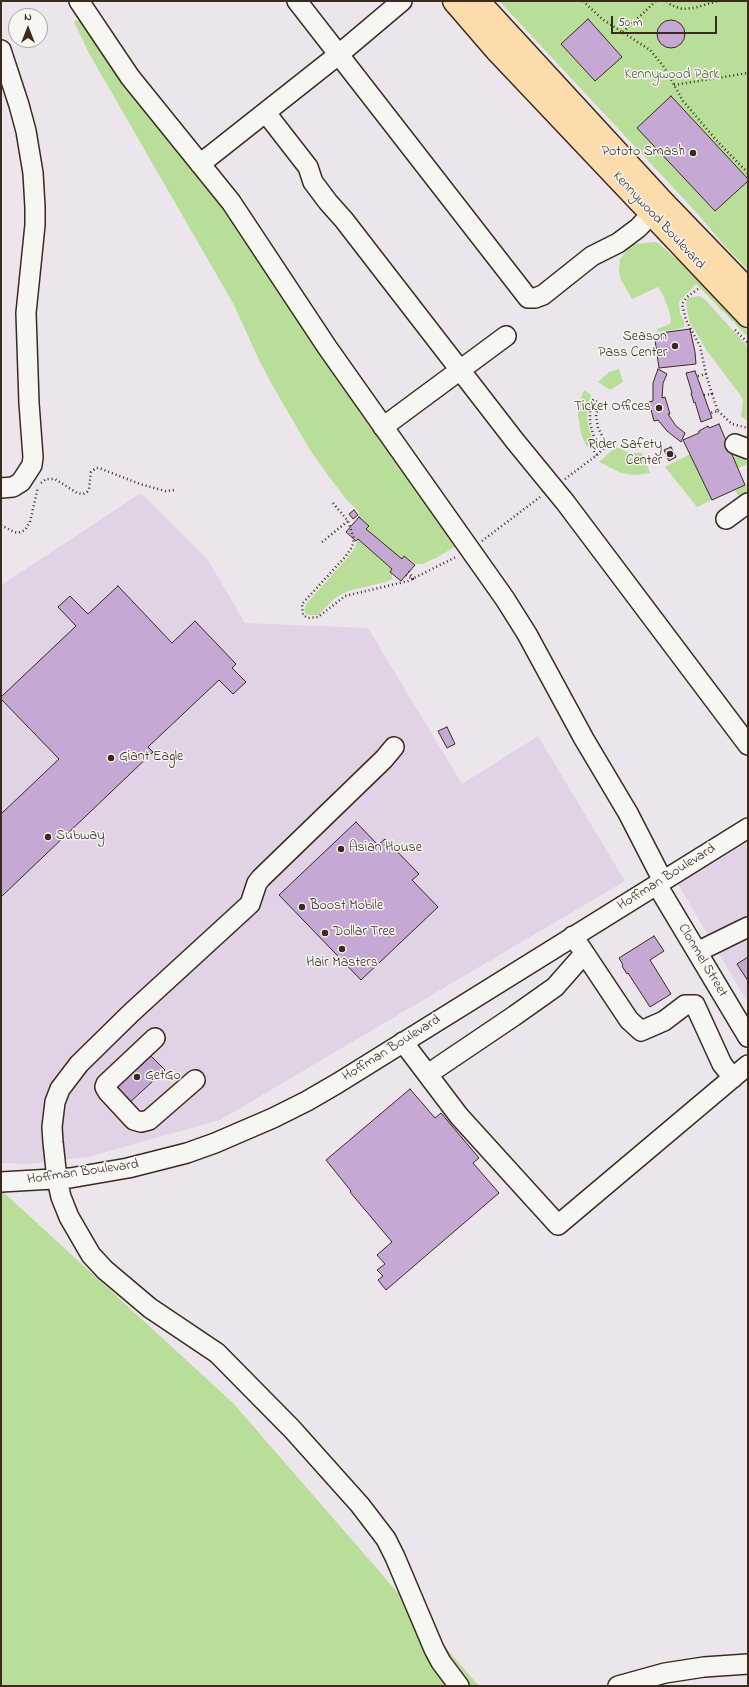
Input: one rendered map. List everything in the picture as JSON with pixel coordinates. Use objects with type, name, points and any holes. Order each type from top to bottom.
[{"type":"main road","name":"Kennywood Boulevard","points":[[454,1],[498,52],[657,208],[748,290]]},
{"type":"main road","name":"Kennywood Boulevard","points":[[478,1],[657,208],[740,321]]},
{"type":"street","name":"Clonmel Street","points":[[79,1],[130,77],[231,202],[250,228],[327,347],[527,634],[584,739],[628,813],[660,883],[697,952],[748,1037]]},
{"type":"street","points":[[297,1],[528,298],[535,298],[543,295],[592,256],[622,241],[638,228],[657,208]]},
{"type":"street","points":[[200,164],[338,55],[402,1]]},
{"type":"street","points":[[1,50],[16,93],[26,131],[33,173],[35,207],[35,225],[26,313],[29,403],[33,457],[32,465],[21,482],[13,487],[1,488]]},
{"type":"street","points":[[266,113],[308,167],[313,182],[328,202],[344,220],[553,488],[748,745]]},
{"type":"street","points":[[383,427],[506,336]]},
{"type":"street","points":[[726,519],[748,503]]},
{"type":"street","points":[[394,748],[261,878],[250,904],[126,1018],[79,1064],[60,1089],[55,1102],[52,1128],[56,1179],[61,1197],[72,1222],[91,1254],[105,1270],[150,1308],[217,1353],[292,1429],[373,1521],[386,1539],[395,1557],[434,1649],[441,1662],[459,1686]]},
{"type":"street","name":"Hoffman Boulevard","points":[[1,1182],[56,1179],[128,1168],[186,1153],[244,1131],[307,1101],[748,828]]},
{"type":"street","points":[[697,952],[748,927]]},
{"type":"street","points":[[573,936],[629,1020],[640,1031],[664,1021],[685,1005],[695,1005],[722,1064],[733,1078]]},
{"type":"street","points":[[428,1074],[555,987],[584,954]]},
{"type":"street","points":[[155,1038],[106,1084],[105,1087],[134,1120],[141,1122],[149,1120],[195,1080]]},
{"type":"street","points":[[403,1042],[459,1116],[558,1225],[748,1065]]},
{"type":"street","points":[[618,1686],[667,1680],[704,1667],[748,1664]]},
{"type":"path","points":[[583,1],[602,19],[650,50],[664,67],[683,101],[702,124],[748,173]]},
{"type":"path","points":[[623,32],[656,1]]},
{"type":"path","points":[[667,1],[671,5],[682,9],[718,1]]},
{"type":"path","points":[[674,84],[748,73]]},
{"type":"path","points":[[702,294],[698,289],[683,301],[682,304],[686,320],[700,346],[706,374],[718,411],[732,424],[748,428]]},
{"type":"path","points":[[740,321],[748,343]]},
{"type":"path","points":[[698,376],[706,374]]},
{"type":"path","points":[[704,396],[712,394]]},
{"type":"path","points":[[333,502],[348,521],[354,539],[352,547],[346,556],[304,601],[302,608],[303,615],[311,618],[318,617],[345,596],[413,579],[442,566],[469,550],[597,455],[608,444],[598,428],[596,415],[599,402],[593,400],[590,409],[590,423],[594,437],[598,443],[591,447],[597,455]]},
{"type":"path","points":[[710,413],[718,411]]},
{"type":"path","points":[[1,525],[14,532],[22,532],[30,522],[36,493],[43,481],[50,478],[55,479],[77,493],[82,494],[87,492],[91,472],[96,468],[165,491],[175,490]]},
{"type":"path","points":[[348,521],[354,523]]},
{"type":"path","points":[[322,542],[348,521]]},
{"type":"path","points":[[409,571],[413,579]]},
{"type":"path","points":[[406,575],[413,579]]},
{"type":"shaded area","points":[[141,493],[208,560],[245,623],[368,628],[462,784],[538,736],[625,881],[220,1120],[88,1157],[28,1164],[1,1163],[1,585]]},
{"type":"shaded area","points":[[748,842],[748,1003],[678,884]]},
{"type":"green space","name":"Kennywood Park","points":[[499,1],[748,1],[748,270],[724,245],[697,213]]},
{"type":"green space","points":[[76,20],[83,22],[225,206],[457,545],[456,546],[436,558],[422,564],[416,564],[404,556],[402,559],[366,529],[369,526],[359,517],[359,512],[346,499],[310,450],[274,388],[259,360],[234,305],[90,55],[74,22]]},
{"type":"green space","points":[[655,242],[681,263],[708,289],[748,332],[748,337],[696,284],[679,302],[684,327],[657,332],[657,329],[670,324],[671,321],[669,310],[662,293],[658,287],[632,299],[621,280],[619,272],[620,259],[634,244]]},
{"type":"green space","points":[[698,296],[702,297],[708,303],[748,347],[748,421],[741,417],[743,400],[741,396],[707,351],[689,321],[686,302],[688,298]]},
{"type":"green space","points":[[619,369],[623,382],[610,390],[598,382],[609,372]]},
{"type":"green space","points":[[584,390],[591,395],[587,418],[589,430],[594,442],[587,447],[581,434],[578,415],[578,406]]},
{"type":"green space","points":[[616,447],[630,453],[642,453],[650,473],[635,475],[621,473],[599,462]]},
{"type":"green space","points":[[732,452],[748,455],[748,464],[738,468]]},
{"type":"green space","points":[[690,454],[712,500],[697,507],[665,467]]},
{"type":"green space","points":[[748,484],[748,497],[740,499],[735,490]]},
{"type":"green space","points":[[358,539],[392,569],[392,579],[386,582],[348,591],[335,598],[318,615],[308,615],[304,611],[306,604],[348,557],[355,548]]},
{"type":"green space","points":[[1,1190],[233,1403],[479,1686],[1,1686]]},
{"type":"building","points":[[588,19],[622,57],[595,81],[561,44]]},
{"type":"building","points":[[671,20],[681,24],[685,34],[681,44],[671,48],[661,44],[657,34],[661,24]]},
{"type":"building","name":"Pototo Smash","points":[[671,96],[748,179],[748,181],[715,211],[637,128]]},
{"type":"building","name":"Season Pass Center","points":[[690,329],[696,364],[659,368],[655,340],[661,339],[660,333]]},
{"type":"building","name":"Ticket Offices","points":[[658,369],[667,374],[663,383],[662,398],[665,397],[670,414],[668,414],[676,426],[685,433],[681,442],[667,431],[658,420],[654,421],[649,402],[653,401],[653,383]]},
{"type":"building","points":[[695,371],[712,418],[701,422],[686,373]]},
{"type":"building","points":[[719,424],[745,485],[712,500],[683,440],[699,433],[699,431],[708,426],[709,428]]},
{"type":"building","name":"Rider Safety Center","points":[[671,447],[676,457],[669,461],[664,450]]},
{"type":"building","points":[[354,510],[358,515],[353,519],[349,514]]},
{"type":"building","points":[[359,517],[369,526],[366,529],[402,559],[404,556],[415,565],[401,581],[390,572],[392,569],[358,539],[356,541],[346,532]]},
{"type":"building","points":[[118,586],[172,643],[195,621],[236,664],[232,668],[246,682],[233,694],[219,680],[148,747],[153,752],[1,897],[1,814],[59,759],[1,699],[1,697],[76,626],[58,607],[70,596],[88,614]]},
{"type":"building","points":[[447,727],[455,744],[447,748],[438,731]]},
{"type":"building","points":[[356,822],[378,845],[385,839],[419,874],[412,880],[438,907],[361,980],[279,895]]},
{"type":"building","points":[[654,936],[664,951],[650,960],[671,994],[650,1007],[628,973],[627,974],[619,958]]},
{"type":"building","points":[[748,957],[748,981],[737,964]]},
{"type":"building","name":"GetGo","points":[[146,1051],[165,1070],[128,1104],[110,1084]]},
{"type":"building","points":[[410,1089],[435,1118],[441,1113],[479,1158],[473,1163],[499,1193],[386,1290],[378,1280],[383,1276],[377,1270],[385,1264],[377,1255],[392,1242],[350,1192],[351,1191],[326,1160]]},
{"type":"place","name":"Pototo Smash","points":[[693,153]]},
{"type":"place","name":"Season Pass Center","points":[[675,346]]},
{"type":"place","name":"Ticket Offices","points":[[659,408]]},
{"type":"place","name":"Rider Safety Center","points":[[670,454]]},
{"type":"place","name":"Giant Eagle","points":[[111,758]]},
{"type":"place","name":"Subway","points":[[48,837]]},
{"type":"place","name":"Asian House","points":[[341,849]]},
{"type":"place","name":"Boost Mobile","points":[[302,907]]},
{"type":"place","name":"Dollar Tree","points":[[325,933]]},
{"type":"place","name":"Hair Masters","points":[[342,949]]},
{"type":"place","name":"GetGo","points":[[137,1077]]}]
